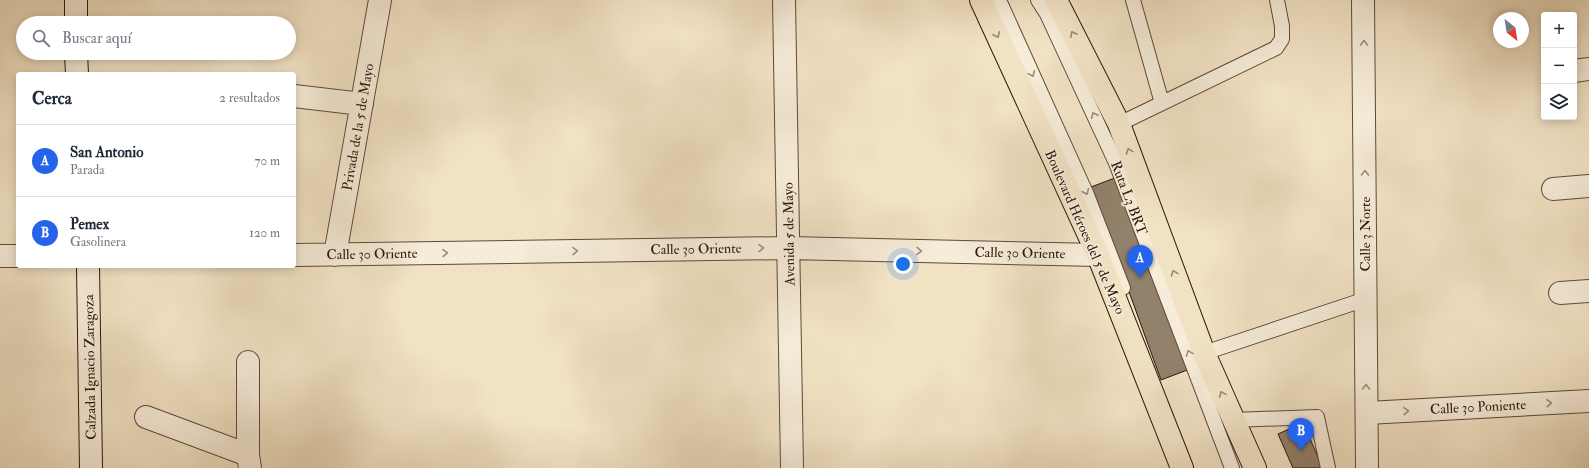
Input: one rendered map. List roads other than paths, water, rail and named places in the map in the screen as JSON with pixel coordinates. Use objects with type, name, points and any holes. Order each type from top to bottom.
[{"type":"main road","name":"Boulevard Héroes del 5 de Mayo","points":[[981,0],[1098,255],[1182,468]]},
{"type":"main road","points":[[1056,0],[1119,124],[1204,353],[1255,468]]},
{"type":"street","points":[[76,0],[76,16]]},
{"type":"street","name":"Privada de la 5 de Mayo","points":[[335,255],[380,0]]},
{"type":"street","name":"Avenida 5 de Mayo","points":[[784,0],[792,468]]},
{"type":"street","name":"Calle 3 Norte","points":[[1363,0],[1367,468]]},
{"type":"street","points":[[1577,71],[1589,69]]},
{"type":"street","points":[[296,96],[362,104]]},
{"type":"street","points":[[1553,189],[1589,186]]},
{"type":"street","name":"Calle 30 Oriente","points":[[296,255],[789,248],[1098,255]]},
{"type":"street","points":[[0,256],[16,256]]},
{"type":"street","name":"Calzada Ignacio Zaragoza","points":[[88,268],[91,468]]},
{"type":"street","points":[[1560,292],[1589,291]]},
{"type":"street","points":[[146,417],[249,462],[248,362]]},
{"type":"street","name":"Calle 30 Poniente","points":[[1367,412],[1589,401]]},
{"type":"lane","points":[[999,0],[1087,195],[1191,468]]},
{"type":"lane","name":"Ruta L3 BRT","points":[[1038,0],[1047,14],[1116,163],[1232,468]]},
{"type":"lane","points":[[1133,0],[1162,103]]},
{"type":"lane","points":[[1119,124],[1276,48],[1282,39],[1282,26],[1277,0]]},
{"type":"lane","points":[[1204,353],[1366,299]]},
{"type":"lane","points":[[1233,420],[1317,417],[1328,468]]},
{"type":"place","name":"San Antonio","points":[[1140,278]]},
{"type":"place","name":"Pemex","points":[[1301,451]]}]
